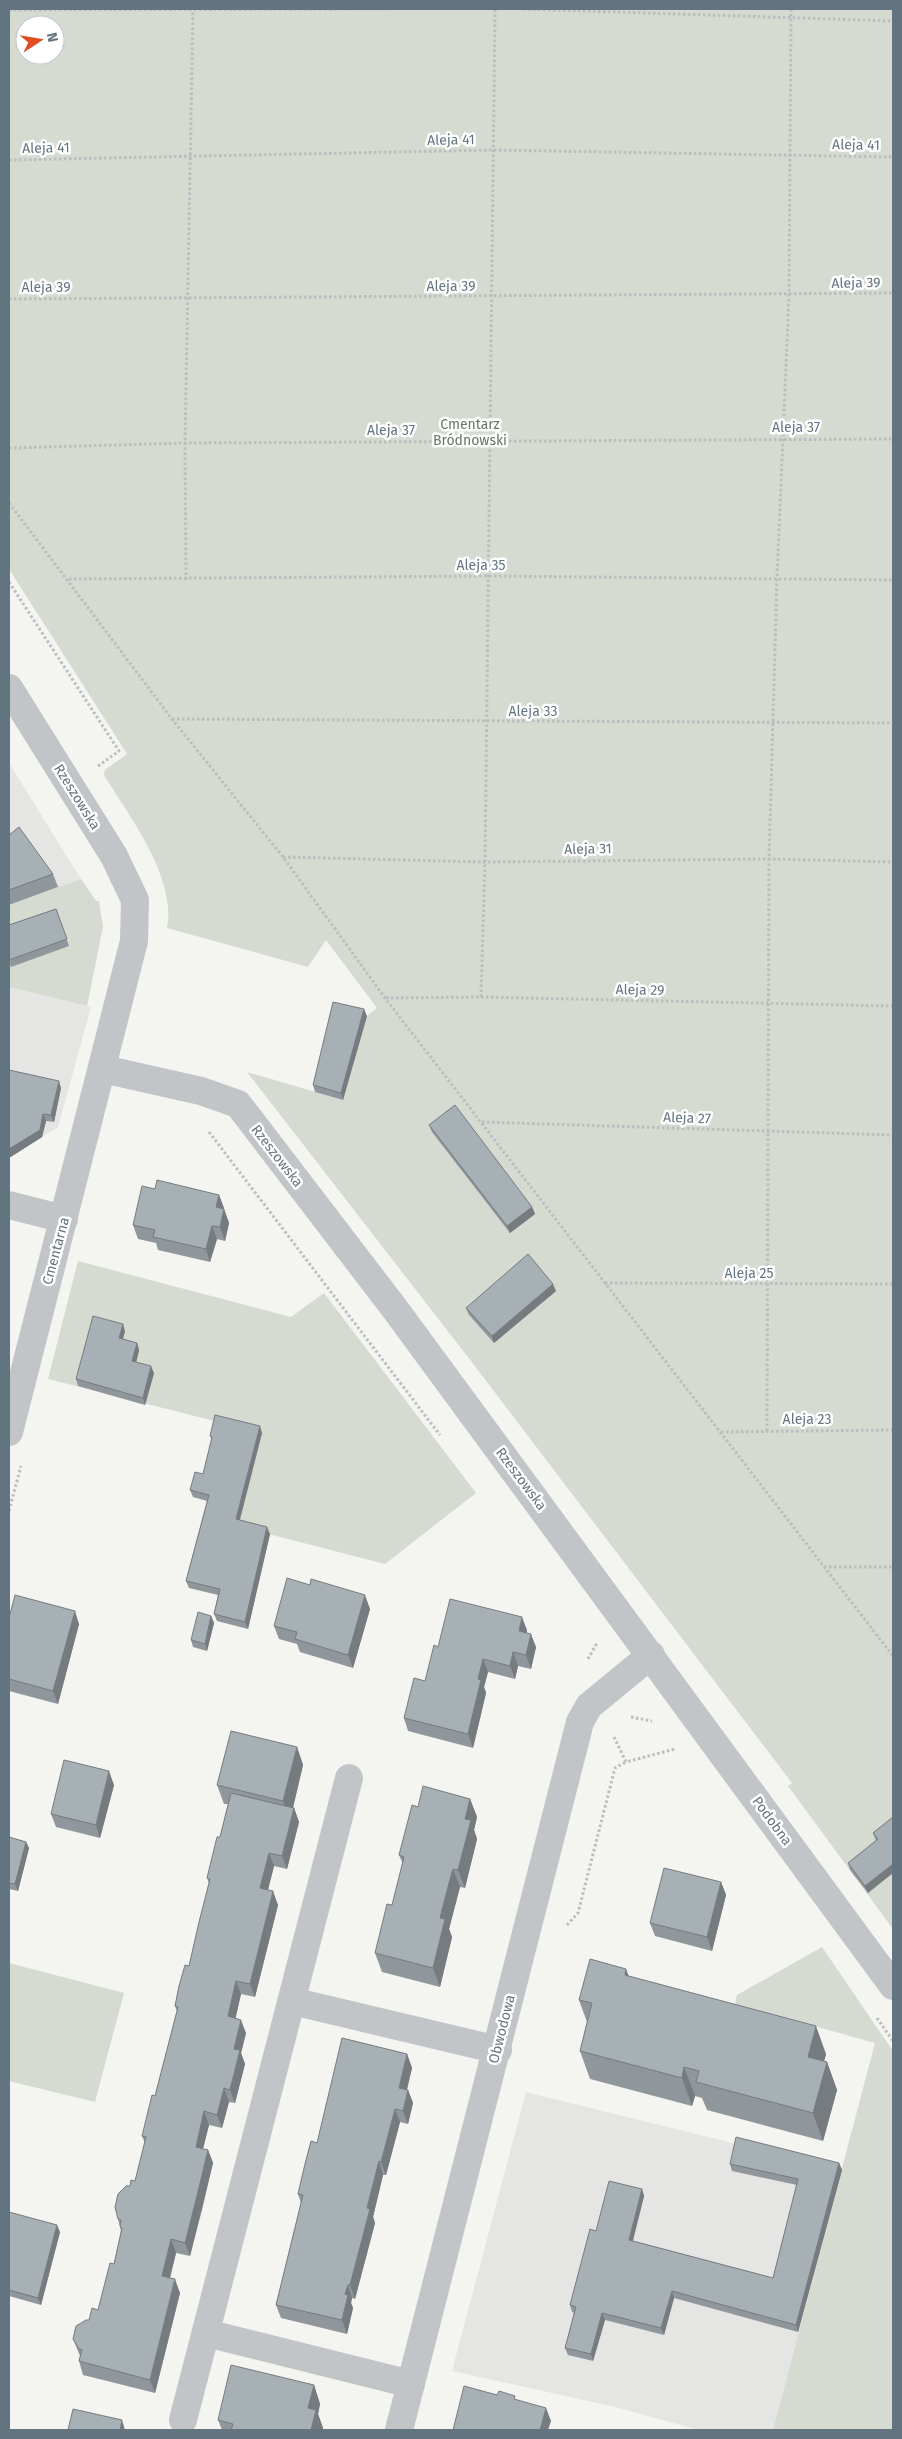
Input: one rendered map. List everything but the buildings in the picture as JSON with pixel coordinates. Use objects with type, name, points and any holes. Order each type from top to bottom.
[{"type":"street","name":"Rzeszowska","points":[[9,688],[114,856],[135,900],[134,941],[103,1069],[201,1091],[238,1104],[395,1309],[651,1655]]},
{"type":"street","name":"Cmentarna","points":[[9,1432],[103,1069]]},
{"type":"street","points":[[9,1204],[64,1219]]},
{"type":"street","name":"Podobna","points":[[651,1655],[893,1986]]},
{"type":"street","name":"Obwodowa","points":[[399,2430],[498,2050],[580,1722],[589,1706],[651,1655]]},
{"type":"street","points":[[183,2420],[349,1778]]},
{"type":"street","points":[[292,2001],[498,2050]]},
{"type":"street","points":[[206,2333],[410,2384]]},
{"type":"path","points":[[186,580],[185,443],[193,9]]},
{"type":"path","points":[[9,10],[386,9]]},
{"type":"path","points":[[481,998],[487,722],[495,9]]},
{"type":"path","points":[[523,9],[790,16],[893,21]]},
{"type":"path","points":[[767,1431],[769,859],[777,578],[789,295],[790,9]]},
{"type":"path","name":"Aleja 41","points":[[9,160],[493,150],[893,157]]},
{"type":"path","name":"Aleja 39","points":[[9,299],[893,293]]},
{"type":"path","name":"Aleja 37","points":[[9,448],[185,443],[784,438],[893,439]]},
{"type":"path","points":[[9,502],[69,579],[172,719],[283,857],[385,998],[893,1656]]},
{"type":"path","name":"Aleja 35","points":[[69,579],[186,580],[488,576],[893,580]]},
{"type":"path","name":"Aleja 33","points":[[172,719],[893,723]]},
{"type":"path","name":"Aleja 31","points":[[283,857],[485,862],[769,859],[893,862]]},
{"type":"path","name":"Aleja 29","points":[[385,998],[481,998],[893,1006]]},
{"type":"path","name":"Aleja 27","points":[[481,1122],[893,1135]]},
{"type":"path","points":[[205,1128],[441,1436]]},
{"type":"path","name":"Aleja 25","points":[[605,1283],[893,1284]]},
{"type":"path","name":"Aleja 23","points":[[720,1432],[893,1430]]},
{"type":"path","points":[[9,1511],[21,1464]]},
{"type":"path","points":[[824,1567],[893,1567]]},
{"type":"path","points":[[584,1667],[598,1641]]},
{"type":"path","points":[[624,1716],[655,1721]]},
{"type":"path","points":[[610,1729],[626,1762],[680,1747]]},
{"type":"shaded area","points":[[9,763],[81,879],[9,905]]},
{"type":"shaded area","points":[[9,987],[91,1007],[58,1127],[9,1158]]},
{"type":"shaded area","points":[[526,2092],[842,2170],[773,2430],[699,2430],[615,2407],[452,2371]]},
{"type":"green space","name":"Cmentarz Bródnowski","points":[[9,9],[893,9],[893,1929],[788,1786],[792,1783],[471,1361],[247,1072],[343,1100],[367,1016],[377,1008],[326,940],[308,967],[167,928],[168,909],[165,889],[158,868],[138,828],[104,775],[105,770],[127,754],[9,569]]},
{"type":"green space","points":[[81,879],[96,901],[99,901],[103,927],[87,1006],[9,987],[9,905]]},
{"type":"green space","points":[[78,1261],[291,1317],[324,1293],[476,1493],[385,1564],[238,1526],[262,1433],[48,1379]]},
{"type":"green space","points":[[822,1947],[893,2051],[893,2430],[773,2430],[875,2043],[735,2004],[737,1995]]},
{"type":"green space","points":[[9,1963],[124,1993],[95,2102],[9,2081]]}]
